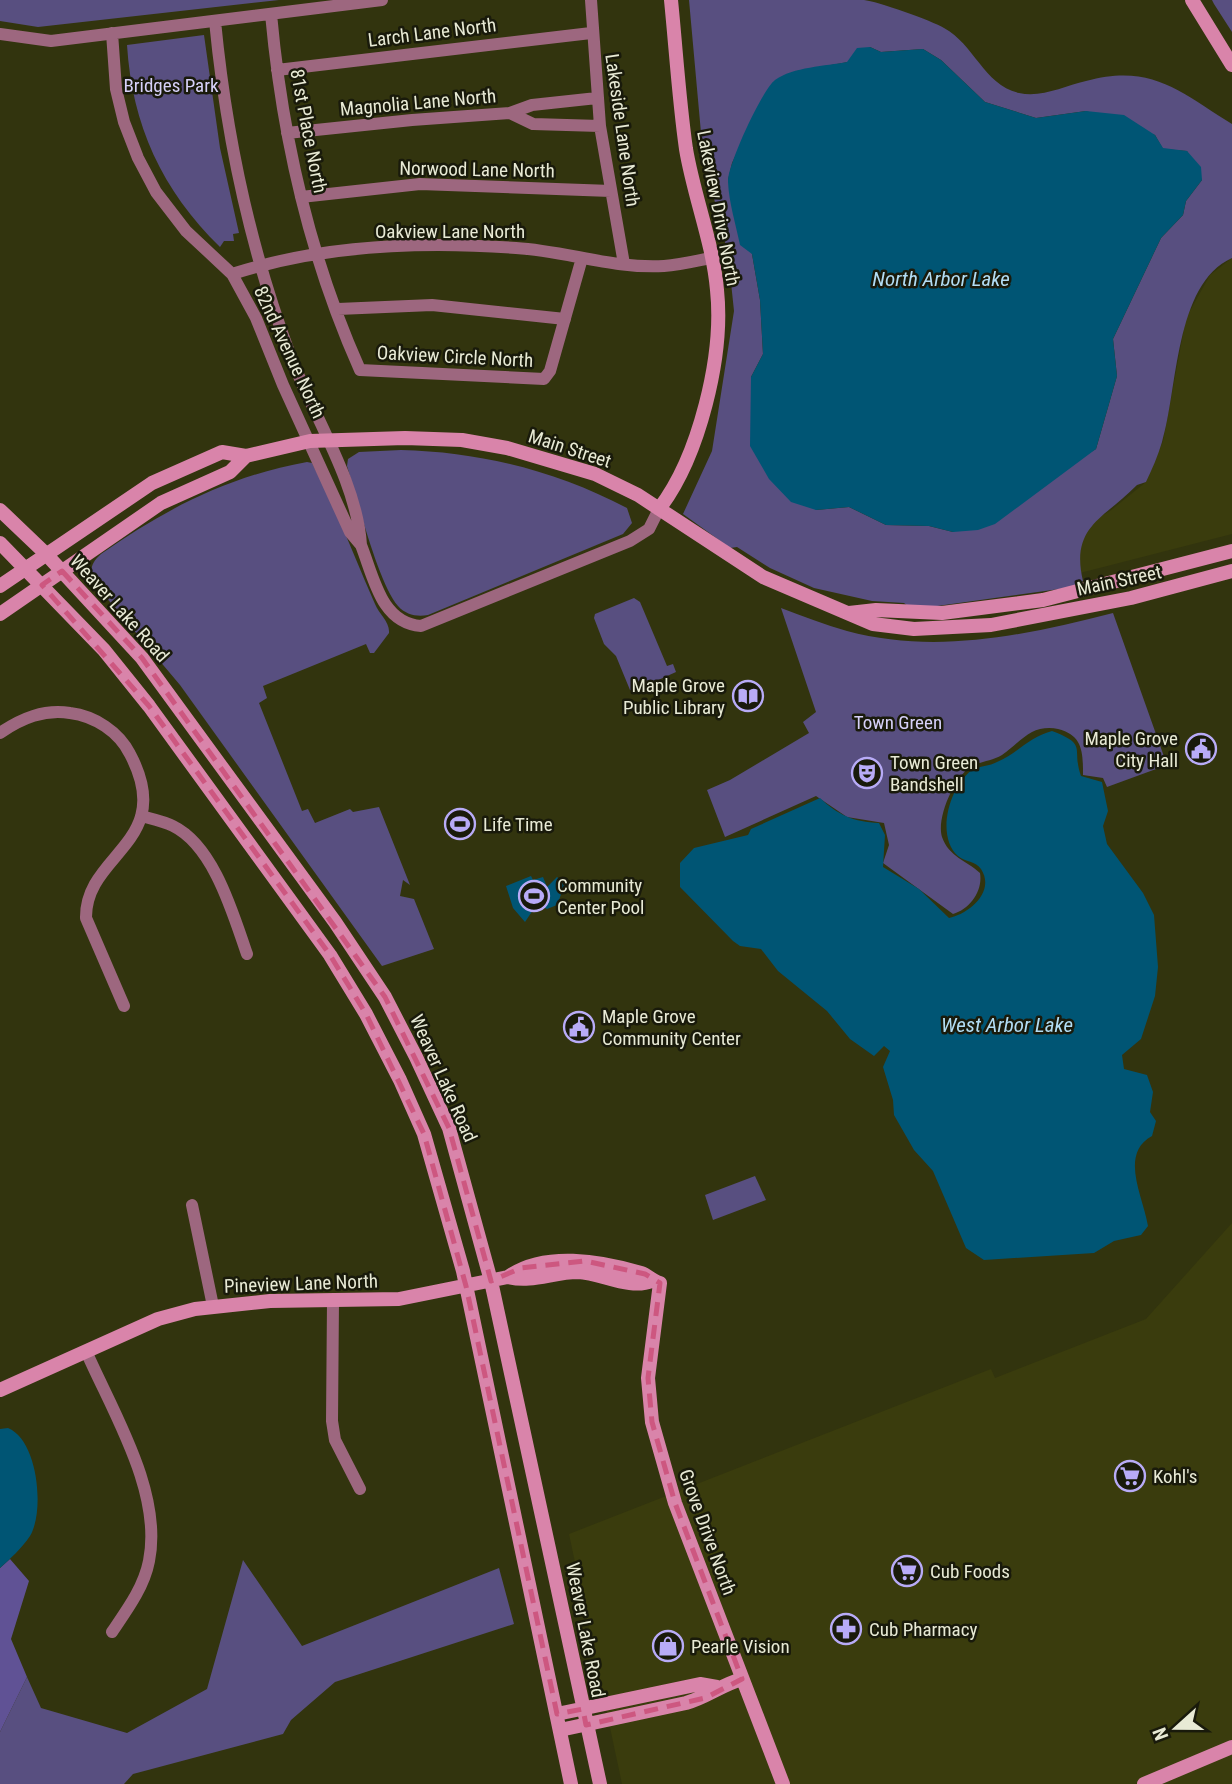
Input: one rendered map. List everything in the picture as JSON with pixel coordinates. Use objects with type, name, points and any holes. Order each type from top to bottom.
[{"type":"street","points":[[0,34],[51,41],[382,0]]},
{"type":"street","name":"Lakeside Lane North","points":[[591,0],[591,33],[600,126],[624,264]]},
{"type":"street","name":"Lakeview Drive North","points":[[411,625],[421,626],[471,608],[630,541],[649,529],[689,460],[708,391],[717,332],[718,291],[687,149],[671,0]]},
{"type":"street","points":[[1192,0],[1232,65]]},
{"type":"street","name":"81st Place North","points":[[271,14],[287,133],[301,197],[318,254]]},
{"type":"street","name":"82nd Avenue North","points":[[215,21],[221,83],[235,170],[260,265],[288,350],[327,440],[360,527],[361,545],[387,611],[402,623],[411,625]]},
{"type":"street","name":"82nd Avenue North","points":[[112,33],[116,89],[124,122],[138,158],[156,191],[186,231],[232,274],[256,318],[350,532],[361,545]]},
{"type":"street","name":"Larch Lane North","points":[[277,70],[591,33]]},
{"type":"street","name":"Magnolia Lane North","points":[[287,133],[510,113],[532,105],[597,98]]},
{"type":"street","name":"Magnolia Lane North","points":[[510,113],[533,124],[600,126]]},
{"type":"street","name":"Norwood Lane North","points":[[301,197],[420,184],[611,191]]},
{"type":"street","name":"Oakview Lane North","points":[[232,274],[260,265],[318,254],[407,246],[518,248],[624,264],[665,266],[711,258]]},
{"type":"street","name":"Oakview Circle North","points":[[318,254],[360,370],[449,372],[536,381],[544,379],[550,371],[582,258]]},
{"type":"street","points":[[338,309],[432,305],[565,319]]},
{"type":"street","name":"Main Street","points":[[45,553],[152,483],[222,452],[246,456],[310,441],[434,438],[507,448],[595,474],[659,509],[762,577],[873,624],[914,629],[990,625],[1130,598],[1232,571]]},
{"type":"street","name":"Main Street","points":[[62,571],[162,503],[230,472],[246,456]]},
{"type":"street","name":"Weaver Lake Road","points":[[0,510],[45,553],[142,659],[287,854],[385,997],[449,1128],[491,1281],[600,1784]]},
{"type":"street","name":"Weaver Lake Road","points":[[0,543],[104,650],[149,706],[330,955],[366,1014],[424,1134],[466,1286],[571,1784]]},
{"type":"street","name":"Main Street","points":[[849,613],[876,610],[942,613],[1043,600],[1232,551]]},
{"type":"street","points":[[0,586],[45,553]]},
{"type":"street","points":[[0,614],[62,571]]},
{"type":"street","points":[[0,733],[31,716],[54,711],[95,720],[126,745],[136,765],[142,789],[141,817],[130,842],[89,891],[86,905],[86,918],[124,1006]]},
{"type":"street","points":[[141,817],[173,826],[197,848],[220,881],[247,954]]},
{"type":"street","points":[[192,1205],[213,1306]]},
{"type":"street","name":"Pineview Lane North","points":[[0,1390],[158,1319],[213,1306],[399,1299],[508,1278],[524,1281],[579,1272],[642,1285],[656,1282]]},
{"type":"street","name":"Grove Drive North","points":[[656,1282],[648,1378],[652,1422],[675,1503],[783,1784]]},
{"type":"street","points":[[333,1301],[332,1421],[335,1440],[360,1489]]},
{"type":"street","points":[[86,1351],[135,1460],[151,1528],[150,1560],[143,1581],[112,1632]]},
{"type":"street","points":[[560,1730],[695,1701],[705,1698],[717,1687],[742,1679]]},
{"type":"street","points":[[557,1714],[700,1684],[717,1687]]},
{"type":"street","points":[[1144,1784],[1232,1747]]},
{"type":"highlighted area","points":[[62,571],[142,658],[385,997],[449,1128],[491,1281],[521,1268],[585,1261],[645,1274],[660,1283],[648,1378],[652,1422],[675,1503],[742,1679],[705,1698],[586,1725],[583,1709],[557,1714],[466,1286],[424,1134],[366,1014],[330,955],[149,706],[42,585]]},
{"type":"shaded area","points":[[1232,258],[1232,534],[1076,574],[1070,533],[1110,511],[1146,482],[1163,441],[1186,318],[1210,275]]},
{"type":"shaded area","points":[[1232,1223],[1232,1784],[622,1784],[569,1534],[991,1369],[995,1378],[1146,1319]]},
{"type":"shaded area","points":[[10,1559],[29,1581],[11,1639],[27,1677],[0,1732],[0,1568]]},
{"type":"green space","points":[[0,0],[279,0],[38,27],[0,21]]},
{"type":"green space","points":[[689,0],[870,1],[944,28],[1007,89],[1028,94],[1045,93],[1109,76],[1147,78],[1180,92],[1232,124],[1232,258],[1213,271],[1199,291],[1189,314],[1181,341],[1162,442],[1146,482],[1137,485],[1102,516],[1086,535],[1080,562],[1083,581],[1074,587],[930,607],[909,607],[904,603],[872,601],[814,588],[770,568],[737,547],[730,548],[683,514],[712,451],[734,311],[728,254],[703,155]],"holes":[[[870,47],[881,52],[923,49],[941,60],[985,102],[1036,118],[1086,111],[1155,135],[1163,149],[1187,151],[1202,180],[1186,201],[1183,215],[1161,238],[1113,339],[1117,376],[1096,449],[953,532],[929,526],[886,525],[849,507],[816,510],[751,377],[763,354],[760,300],[752,254],[728,180],[732,163],[764,96],[797,71],[848,62]]]},
{"type":"green space","points":[[1212,0],[1232,0],[1232,32],[1214,4]]},
{"type":"green space","name":"Bridges Park","points":[[204,35],[220,148],[239,233],[233,234],[234,241],[224,241],[220,247],[182,203],[154,155],[135,102],[127,45]]},
{"type":"green space","points":[[401,450],[489,459],[545,474],[627,508],[632,523],[623,534],[428,615],[412,615],[398,606],[383,579],[347,466],[348,459],[359,452]]},
{"type":"green space","points":[[312,463],[329,498],[375,604],[388,625],[389,633],[374,653],[370,653],[366,644],[263,686],[267,698],[259,703],[302,811],[308,809],[315,823],[350,809],[353,812],[379,807],[410,885],[403,880],[400,896],[414,899],[434,949],[382,966],[180,685],[94,583],[91,570],[101,554],[149,523],[199,496],[251,476]]},
{"type":"green space","points":[[634,598],[640,602],[667,666],[673,664],[676,672],[634,691],[630,690],[616,656],[604,644],[594,618],[595,614]]},
{"type":"green space","name":"Town Green","points":[[781,608],[847,631],[880,638],[948,642],[1015,635],[1113,613],[1167,765],[1107,787],[1103,778],[1083,775],[1082,752],[1077,740],[1066,732],[1048,728],[1032,732],[998,757],[972,766],[953,787],[942,819],[941,829],[945,844],[958,858],[980,873],[974,898],[965,908],[953,914],[883,863],[889,845],[884,823],[847,817],[816,796],[725,837],[707,790],[730,780],[809,733],[803,722],[816,712]]},
{"type":"green space","points":[[755,1176],[766,1200],[713,1220],[705,1195]]},
{"type":"green space","points":[[243,1560],[302,1646],[499,1568],[514,1624],[335,1682],[291,1720],[283,1734],[133,1774],[124,1784],[0,1784],[0,1732],[27,1677],[41,1708],[127,1733],[207,1689]]},
{"type":"water","name":"North Arbor Lake","points":[[870,47],[881,52],[923,49],[941,60],[985,102],[1036,118],[1086,111],[1124,115],[1155,135],[1163,148],[1187,151],[1201,167],[1202,180],[1186,201],[1183,215],[1161,238],[1113,339],[1117,376],[1096,449],[995,524],[978,530],[953,532],[929,526],[886,525],[849,507],[816,510],[791,502],[769,479],[750,446],[751,377],[763,354],[760,300],[752,254],[740,245],[730,198],[729,173],[754,112],[775,80],[800,70],[847,62],[857,48]]},
{"type":"water","name":"West Arbor Lake","points":[[1052,731],[1075,744],[1081,776],[1102,782],[1108,811],[1103,826],[1107,844],[1143,893],[1154,915],[1158,967],[1155,996],[1141,1039],[1122,1055],[1124,1069],[1147,1075],[1153,1092],[1150,1112],[1156,1121],[1152,1136],[1142,1144],[1137,1153],[1135,1164],[1138,1189],[1148,1226],[1141,1235],[1114,1241],[1094,1253],[984,1260],[966,1248],[933,1171],[914,1150],[894,1115],[893,1100],[883,1067],[890,1051],[884,1046],[874,1056],[850,1039],[827,1011],[778,971],[761,949],[740,946],[733,941],[680,887],[680,863],[694,848],[748,835],[751,829],[820,798],[847,816],[879,823],[885,835],[883,867],[919,889],[949,918],[956,916],[978,901],[985,886],[981,869],[958,856],[947,836],[948,811],[957,787],[972,770],[997,762],[1037,737]]},
{"type":"water","name":"Community Center Pool","points":[[531,876],[533,880],[543,877],[547,887],[557,877],[565,884],[557,905],[547,909],[537,904],[525,922],[513,908],[506,886]]},
{"type":"water","points":[[8,1428],[18,1435],[26,1446],[36,1477],[38,1494],[35,1525],[30,1536],[0,1568],[0,1429]]},
{"type":"place","name":"Maple Grove Public Library","points":[[748,696]]},
{"type":"place","name":"Maple Grove City Hall","points":[[1201,749]]},
{"type":"place","name":"Town Green Bandshell","points":[[867,773]]},
{"type":"place","name":"Life Time","points":[[460,824]]},
{"type":"place","name":"Community Center Pool","points":[[534,896]]},
{"type":"place","name":"Maple Grove Community Center","points":[[579,1027]]},
{"type":"place","name":"Kohl's","points":[[1130,1476]]},
{"type":"place","name":"Cub Foods","points":[[907,1571]]},
{"type":"place","name":"Cub Pharmacy","points":[[846,1629]]},
{"type":"place","name":"Pearle Vision","points":[[668,1646]]}]
